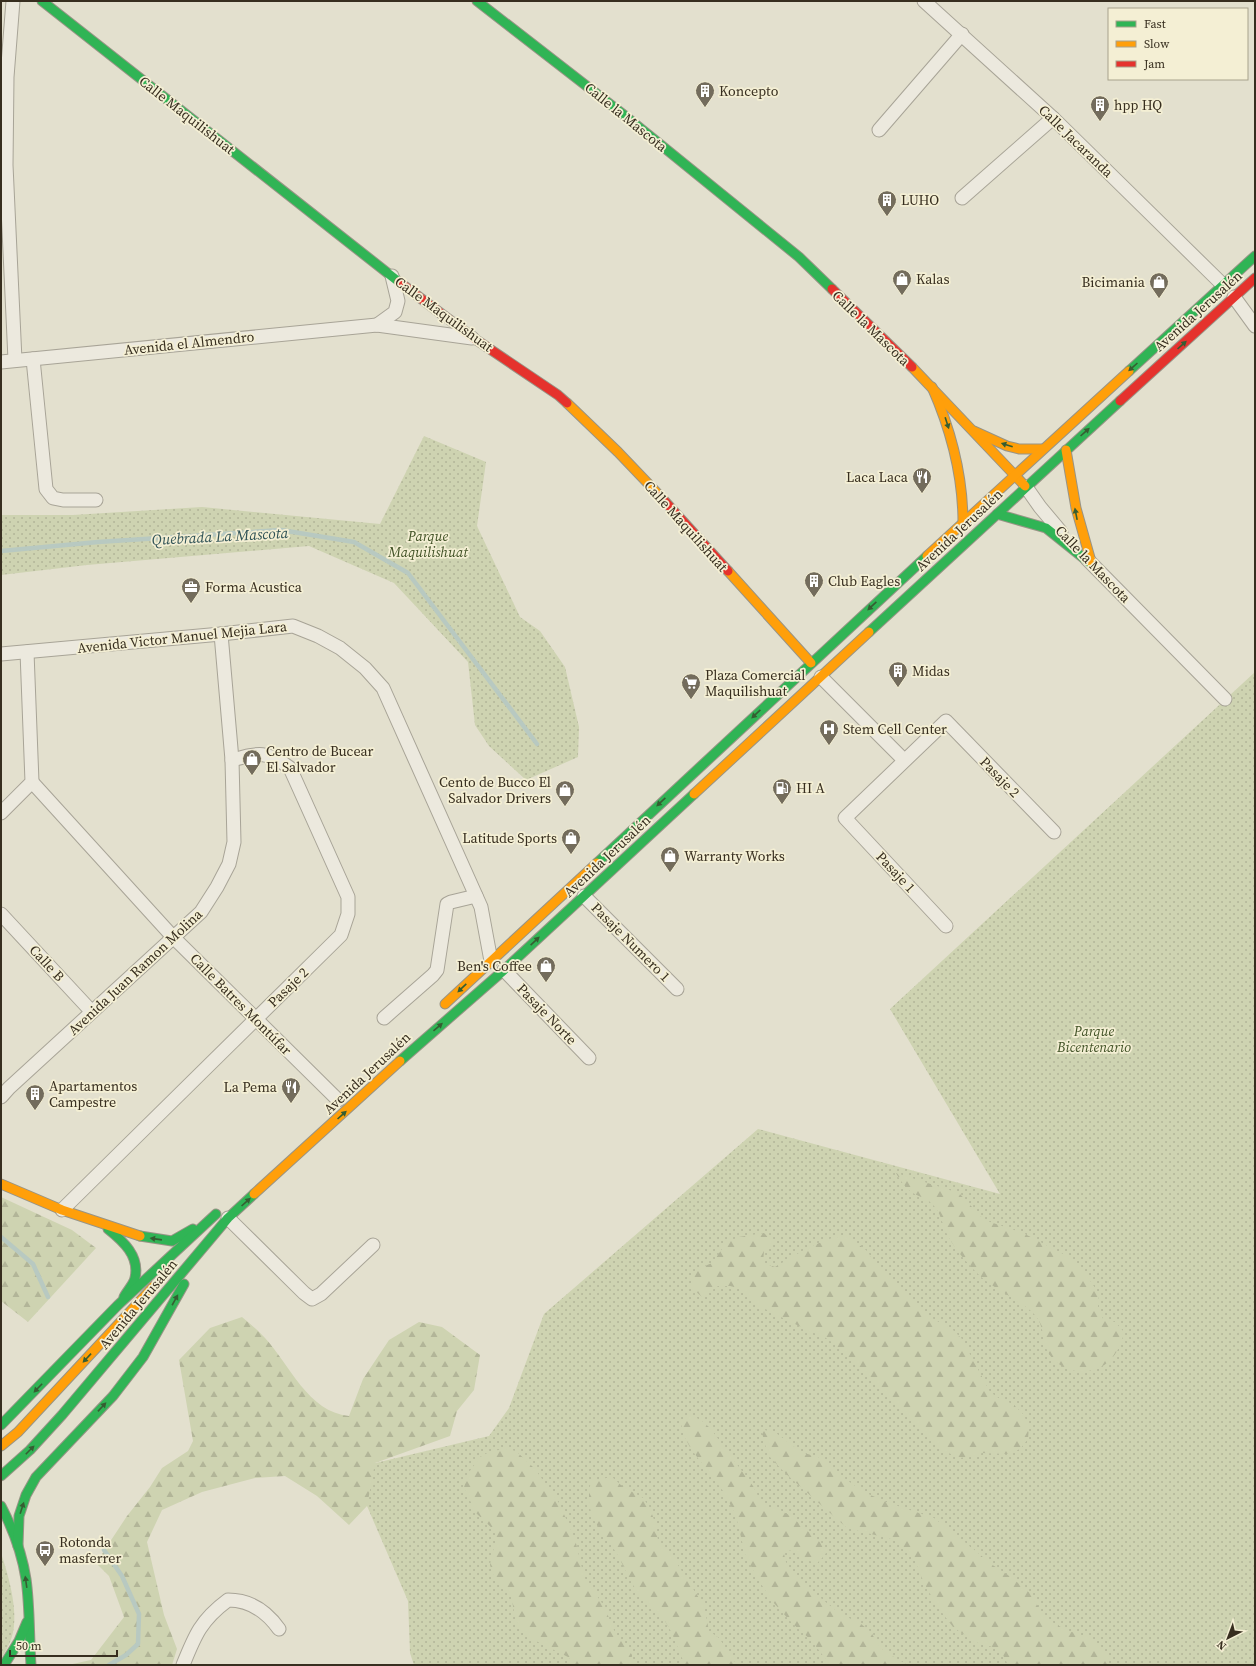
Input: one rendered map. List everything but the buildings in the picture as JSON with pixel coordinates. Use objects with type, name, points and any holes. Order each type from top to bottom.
[{"type":"main road","name":"Calle Maquilishuat","points":[[42,1],[392,276],[475,339],[558,395],[618,452],[669,505],[811,663]]},
{"type":"main road","name":"Calle la Mascota","points":[[477,1],[624,115],[799,258],[932,387],[1026,487]]},
{"type":"main road","name":"Avenida Jerusalén","points":[[439,1010],[811,663],[1016,475],[1042,449],[1255,256]]},
{"type":"main road","name":"Avenida Jerusalén","points":[[1,1446],[18,1432],[222,1214],[504,970],[1066,450],[1255,278]]},
{"type":"main road","points":[[932,387],[943,411],[950,432],[961,488],[963,523]]},
{"type":"main road","points":[[974,431],[1007,446],[1042,449]]},
{"type":"main road","points":[[1066,450],[1076,517],[1092,565]]},
{"type":"main road","points":[[997,514],[1046,528],[1092,565]]},
{"type":"main road","points":[[1,1184],[62,1210],[99,1223],[136,1235],[172,1241],[222,1214]]},
{"type":"main road","points":[[1,1425],[118,1306],[222,1214]]},
{"type":"main road","name":"Avenida Jerusalén","points":[[1,1476],[30,1450],[62,1415],[209,1240],[222,1214]]},
{"type":"main road","points":[[99,1223],[124,1242],[136,1262],[135,1279],[118,1306]]},
{"type":"main road","points":[[18,1546],[19,1516],[26,1495],[36,1477],[113,1396],[143,1357],[209,1240]]},
{"type":"main road","points":[[1,1506],[18,1546],[26,1579],[30,1665]]},
{"type":"main road","points":[[4,1665],[19,1641],[29,1618]]},
{"type":"street","points":[[13,1],[7,77],[4,165],[15,360]]},
{"type":"street","name":"Calle Jacaranda","points":[[924,1],[1053,118],[1224,285]]},
{"type":"street","points":[[879,130],[962,34]]},
{"type":"street","points":[[962,198],[1053,118]]},
{"type":"street","points":[[377,325],[395,312],[398,301],[392,276]]},
{"type":"street","points":[[1234,297],[1255,326]]},
{"type":"street","name":"Avenida el Almendro","points":[[1,362],[377,325],[475,339]]},
{"type":"street","points":[[33,359],[46,488],[53,498],[63,500],[96,500]]},
{"type":"street","name":"Calle la Mascota","points":[[1026,487],[1056,527],[1225,699]]},
{"type":"street","name":"Avenida Victor Manuel Mejia Lara","points":[[1,654],[293,626],[318,636],[340,648],[364,668],[383,688],[481,907],[491,961]]},
{"type":"street","name":"Avenida Juan Ramon Molina","points":[[4,1089],[92,1012],[202,912],[229,864],[234,842],[232,760],[221,634]]},
{"type":"street","points":[[1,812],[32,782],[27,652]]},
{"type":"street","points":[[821,677],[904,760]]},
{"type":"street","name":"Pasaje 2","points":[[904,760],[946,721],[1054,832]]},
{"type":"street","name":"Pasaje 2","points":[[62,1210],[341,935],[348,914],[348,897],[290,768],[277,758],[256,753],[232,760]]},
{"type":"street","name":"Pasaje 1","points":[[904,760],[845,818],[946,926]]},
{"type":"street","name":"Calle Batres Montúfar","points":[[32,782],[174,937],[338,1100]]},
{"type":"street","points":[[384,1018],[433,975],[436,970],[447,904],[476,896]]},
{"type":"street","name":"Pasaje Numero 1","points":[[584,896],[677,989]]},
{"type":"street","name":"Calle B","points":[[1,914],[92,1012]]},
{"type":"street","name":"Pasaje Norte","points":[[504,970],[589,1058]]},
{"type":"street","points":[[222,1214],[304,1294],[312,1299],[321,1294],[373,1245]]},
{"type":"street","points":[[183,1665],[197,1631],[218,1607],[228,1600],[246,1602],[270,1617],[279,1630]]},
{"type":"green space","name":"Parque Maquilishuat","points":[[424,436],[486,462],[477,526],[520,617],[540,631],[565,667],[579,727],[578,757],[526,780],[489,746],[475,725],[468,662],[394,583],[309,546],[87,565],[1,575],[1,515],[73,515],[202,507],[380,524]]},
{"type":"green space","name":"Parque Bicentenario","points":[[1255,672],[1255,1665],[414,1665],[410,1653],[408,1601],[367,1506],[347,1492],[346,1470],[489,1436],[509,1408],[544,1314],[758,1129],[1000,1194],[890,1009]]},
{"type":"green space","points":[[896,1173],[959,1193],[984,1220],[1023,1233],[1067,1256],[1085,1273],[1099,1294],[1098,1307],[1103,1319],[1115,1322],[1124,1332],[1122,1341],[1114,1356],[1102,1367],[1086,1371],[1076,1371],[1065,1368],[1058,1363],[1049,1354],[1038,1318],[1028,1308],[991,1285],[978,1274],[951,1242],[936,1208],[924,1198],[908,1189]]},
{"type":"green space","points":[[1,1197],[72,1230],[96,1248],[28,1322],[1,1301]]},
{"type":"green space","points":[[764,1233],[773,1242],[764,1251],[763,1263],[775,1267],[809,1247],[832,1238],[845,1236],[867,1251],[880,1270],[902,1289],[921,1309],[930,1317],[953,1330],[962,1339],[990,1392],[1000,1399],[1013,1404],[1023,1414],[1029,1426],[1028,1439],[1020,1449],[1009,1454],[982,1453],[971,1457],[958,1458],[936,1446],[870,1377],[833,1343],[823,1336],[811,1332],[759,1306],[742,1289],[730,1286],[718,1286],[702,1297],[693,1289],[692,1277],[700,1268],[712,1263],[727,1242],[739,1237]]},
{"type":"green space","points":[[242,1317],[265,1338],[311,1397],[322,1406],[335,1413],[349,1416],[363,1379],[389,1340],[419,1322],[442,1327],[480,1355],[474,1390],[457,1411],[450,1436],[375,1463],[367,1506],[349,1525],[317,1496],[285,1476],[255,1478],[202,1492],[162,1510],[147,1542],[164,1615],[177,1649],[172,1665],[68,1665],[91,1660],[124,1617],[109,1576],[96,1563],[127,1516],[150,1487],[162,1468],[188,1451],[193,1441],[179,1360],[210,1328]]},
{"type":"green space","points":[[689,1415],[701,1420],[710,1428],[753,1486],[759,1498],[768,1507],[780,1510],[791,1516],[820,1542],[826,1553],[818,1563],[805,1560],[796,1551],[783,1550],[786,1562],[792,1573],[839,1613],[861,1624],[871,1632],[877,1643],[885,1652],[908,1665],[830,1665],[812,1641],[792,1623],[773,1602],[757,1578],[745,1554],[736,1516],[730,1504],[723,1491],[691,1449],[685,1438],[681,1424]]},
{"type":"green space","points":[[761,1429],[776,1433],[801,1452],[821,1458],[841,1476],[864,1492],[886,1502],[934,1518],[1030,1593],[1045,1618],[1066,1630],[1090,1638],[1107,1656],[1108,1665],[1008,1665],[1000,1649],[975,1642],[953,1627],[937,1606],[924,1583],[914,1558],[895,1540],[847,1528],[785,1473],[768,1455]]},
{"type":"green space","points":[[506,1449],[516,1451],[535,1469],[559,1503],[575,1539],[584,1577],[606,1609],[616,1634],[632,1655],[631,1665],[575,1665],[568,1657],[532,1639],[523,1631],[516,1621],[511,1596],[494,1577],[490,1565],[492,1553],[497,1542],[494,1530],[476,1513],[464,1488],[466,1476],[481,1456],[492,1451]]},
{"type":"green space","points":[[612,1477],[622,1486],[643,1498],[650,1508],[659,1545],[676,1562],[704,1606],[709,1631],[719,1638],[737,1665],[685,1665],[667,1623],[637,1591],[617,1554],[599,1529],[591,1513],[589,1493],[591,1481]]},
{"type":"green space","points":[[1,1553],[13,1598],[14,1621],[10,1642],[1,1659]]},
{"type":"waterway","name":"Quebrada La Mascota","points":[[1,551],[98,542],[281,530],[354,542],[408,573],[537,744]]},
{"type":"waterway","points":[[1,1237],[33,1264],[48,1297]]},
{"type":"waterway","points":[[104,1550],[122,1576],[139,1614],[138,1644],[126,1655],[109,1665]]},
{"type":"traffic: fast","points":[[42,1],[399,282]]},
{"type":"traffic: fast","points":[[477,1],[624,115],[799,257],[832,289]]},
{"type":"traffic: fast","points":[[1129,371],[1255,256]]},
{"type":"traffic: fast","points":[[869,632],[1120,401]]},
{"type":"traffic: fast","points":[[997,514],[1046,528],[1091,564]]},
{"type":"traffic: fast","points":[[597,863],[927,556]]},
{"type":"traffic: fast","points":[[400,1061],[504,970],[694,794]]},
{"type":"traffic: fast","points":[[1,1476],[30,1450],[62,1415],[228,1218],[254,1194]]},
{"type":"traffic: fast","points":[[1,1425],[118,1305],[216,1214]]},
{"type":"traffic: fast","points":[[108,1229],[129,1250],[135,1263],[136,1270],[134,1280],[124,1297]]},
{"type":"traffic: fast","points":[[140,1236],[172,1241],[193,1229]]},
{"type":"traffic: fast","points":[[18,1546],[19,1516],[26,1495],[36,1477],[113,1396],[143,1357],[184,1284]]},
{"type":"traffic: fast","points":[[1,1506],[16,1541],[26,1579],[31,1665]]},
{"type":"traffic: fast","points":[[4,1665],[19,1641],[27,1622]]},
{"type":"traffic: slow","points":[[912,367],[1025,486]]},
{"type":"traffic: slow","points":[[927,556],[1129,371]]},
{"type":"traffic: slow","points":[[932,387],[945,420],[955,453],[961,488],[963,523]]},
{"type":"traffic: slow","points":[[567,403],[618,452],[660,496]]},
{"type":"traffic: slow","points":[[974,431],[1007,446],[1019,449],[1042,449]]},
{"type":"traffic: slow","points":[[1066,450],[1076,508],[1092,565]]},
{"type":"traffic: slow","points":[[728,571],[811,663]]},
{"type":"traffic: slow","points":[[694,794],[869,632]]},
{"type":"traffic: slow","points":[[445,1004],[597,863]]},
{"type":"traffic: slow","points":[[254,1194],[400,1061]]},
{"type":"traffic: slow","points":[[1,1184],[62,1210],[140,1236]]},
{"type":"traffic: slow","points":[[1,1446],[18,1432],[154,1286]]},
{"type":"traffic: jam","points":[[1120,401],[1255,278]]},
{"type":"traffic: jam","points":[[399,282],[475,339],[558,395],[567,403]]},
{"type":"traffic: jam","points":[[832,289],[912,367]]},
{"type":"traffic: jam","points":[[660,496],[728,571]]},
{"type":"place","name":"Koncepto","points":[[705,108]]},
{"type":"place","name":"hpp HQ","points":[[1100,122]]},
{"type":"place","name":"LUHO","points":[[887,217]]},
{"type":"place","name":"Kalas","points":[[902,296]]},
{"type":"place","name":"Bicimania","points":[[1159,299]]},
{"type":"place","name":"Laca Laca","points":[[922,494]]},
{"type":"place","name":"Club Eagles","points":[[814,598]]},
{"type":"place","name":"Forma Acustica","points":[[191,604]]},
{"type":"place","name":"Midas","points":[[898,688]]},
{"type":"place","name":"Plaza Comercial Maquilishuat","points":[[691,700]]},
{"type":"place","name":"Stem Cell Center","points":[[829,746]]},
{"type":"place","name":"Centro de Bucear El Salvador","points":[[252,776]]},
{"type":"place","name":"HI A","points":[[782,805]]},
{"type":"place","name":"Cento de Bucco El Salvador Drivers","points":[[565,807]]},
{"type":"place","name":"Latitude Sports","points":[[571,855]]},
{"type":"place","name":"Warranty Works","points":[[670,873]]},
{"type":"place","name":"Ben's Coffee","points":[[546,983]]},
{"type":"place","name":"La Pema","points":[[291,1104]]},
{"type":"place","name":"Apartamentos Campestre","points":[[35,1111]]},
{"type":"place","name":"Rotonda masferrer","points":[[45,1567]]}]
